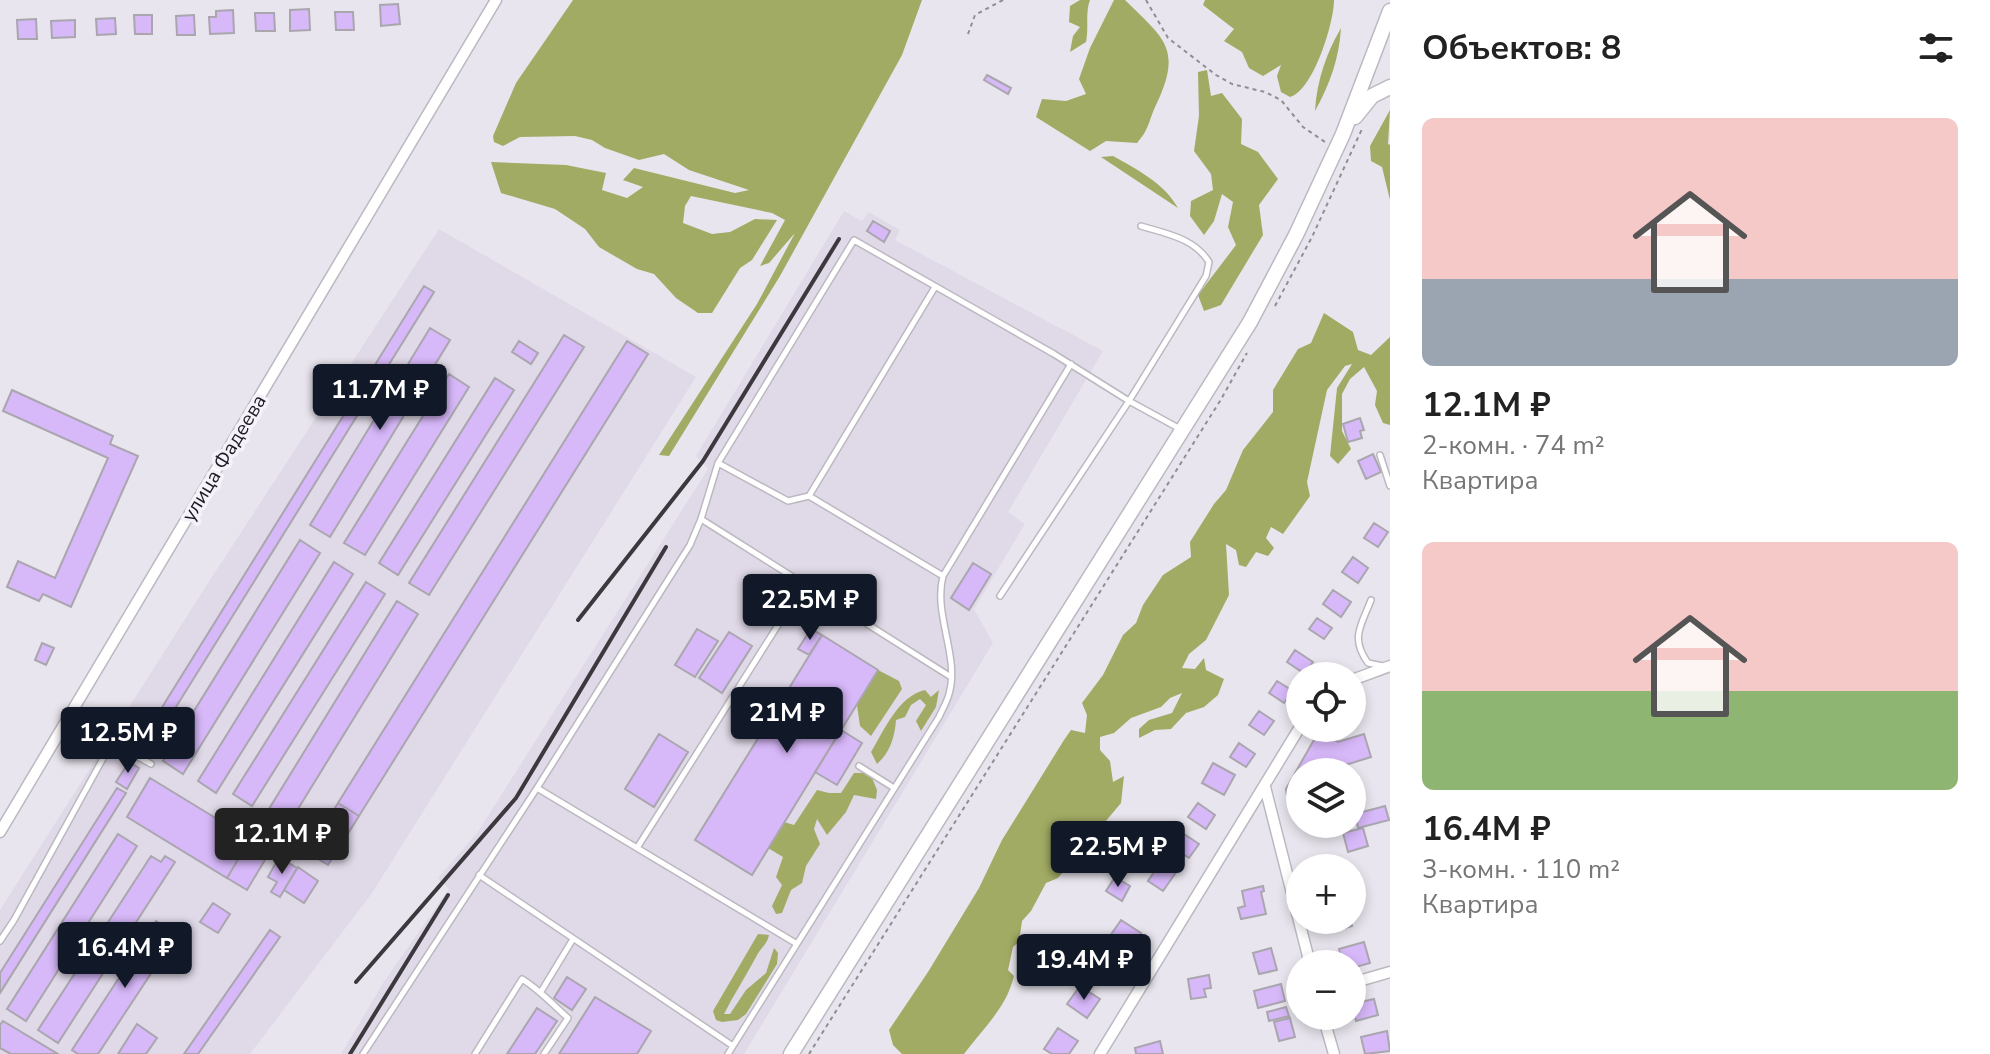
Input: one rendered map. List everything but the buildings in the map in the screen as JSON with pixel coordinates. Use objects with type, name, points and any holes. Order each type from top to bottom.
[{"type":"street","name":"улица Фадеева","points":[[0,832],[496,0]]},
{"type":"street","points":[[791,1054],[1250,322],[1296,235],[1385,44],[1388,20]]},
{"type":"street","points":[[1340,141],[1372,96],[1390,87]]},
{"type":"street","points":[[1366,675],[1389,667]]},
{"type":"street","points":[[1100,1054],[1291,742]]},
{"type":"street","points":[[1265,787],[1306,950]]},
{"type":"street","points":[[1366,979],[1390,972]]},
{"type":"street","points":[[1327,1030],[1334,1054]]},
{"type":"lane","points":[[1000,596],[1129,401],[1206,276],[1209,262],[1190,241],[1141,226]]},
{"type":"lane","points":[[363,1054],[537,788],[690,545],[718,463],[854,240],[1182,430]]},
{"type":"lane","points":[[809,496],[935,287]]},
{"type":"lane","points":[[728,1054],[939,717],[949,693],[951,677],[939,593],[943,576],[1071,364]]},
{"type":"lane","points":[[1380,455],[1390,486]]},
{"type":"lane","points":[[718,463],[788,501],[809,496],[943,576]]},
{"type":"lane","points":[[701,519],[951,677]]},
{"type":"lane","points":[[637,848],[804,584]]},
{"type":"lane","points":[[1371,600],[1357,638],[1358,650],[1368,663],[1389,667]]},
{"type":"lane","points":[[0,941],[106,753],[112,748],[120,749],[151,764]]},
{"type":"lane","points":[[859,766],[894,788]]},
{"type":"lane","points":[[537,788],[797,944]]},
{"type":"lane","points":[[479,875],[733,1046]]},
{"type":"lane","points":[[542,990],[573,939]]},
{"type":"lane","points":[[475,1054],[522,979],[542,990],[547,1000],[568,1018],[544,1054]]},
{"type":"path","points":[[968,34],[975,15],[1003,0]]},
{"type":"path","points":[[1146,0],[1168,38],[1216,75],[1232,84],[1265,92],[1281,100],[1303,127],[1318,139],[1340,141]]},
{"type":"shaded area","points":[[844,211],[862,221],[869,212],[900,230],[895,240],[1103,351],[1008,512],[1025,524],[974,609],[993,643],[744,1054],[341,1054],[385,980],[449,889],[438,878],[477,833],[708,469],[696,456]]},
{"type":"shaded area","points":[[439,229],[696,377],[372,893],[250,1054],[0,1054],[0,910]]},
{"type":"green space","points":[[573,0],[922,0],[902,55],[780,276],[669,456],[659,455],[757,304],[795,233],[769,263],[760,266],[785,220],[772,213],[691,196],[685,206],[683,223],[712,234],[730,232],[755,219],[777,220],[752,260],[740,268],[712,313],[698,313],[676,298],[654,274],[637,269],[599,247],[585,229],[555,209],[501,193],[491,162],[566,165],[606,173],[602,190],[627,198],[643,187],[623,180],[634,168],[735,193],[749,190],[689,170],[664,154],[639,160],[575,136],[520,137],[503,146],[494,142],[493,136],[516,83]]},
{"type":"green space","points":[[1080,0],[1090,0],[1086,42],[1070,52],[1073,36],[1080,27],[1069,22],[1070,6]]},
{"type":"green space","points":[[1114,0],[1125,0],[1159,35],[1168,57],[1168,70],[1148,125],[1137,143],[1106,141],[1090,151],[1036,117],[1042,99],[1066,101],[1086,94],[1079,79],[1090,48]]},
{"type":"green space","points":[[1205,0],[1334,0],[1321,55],[1307,83],[1290,97],[1281,92],[1277,76],[1281,65],[1263,76],[1249,68],[1242,52],[1224,41],[1234,29],[1203,5]]},
{"type":"green space","points":[[1341,28],[1333,71],[1315,111],[1323,68]]},
{"type":"green space","points":[[1207,70],[1211,96],[1222,93],[1242,119],[1241,144],[1258,152],[1278,179],[1259,205],[1263,235],[1221,305],[1204,311],[1198,295],[1236,245],[1228,227],[1233,202],[1222,194],[1214,221],[1204,235],[1190,216],[1191,201],[1213,190],[1211,174],[1194,151],[1199,116],[1198,72]]},
{"type":"green space","points":[[1390,110],[1390,200],[1382,167],[1371,161],[1370,146]]},
{"type":"green space","points":[[1113,156],[1158,184],[1178,208],[1101,157]]},
{"type":"green space","points":[[1324,313],[1353,332],[1358,350],[1371,355],[1390,337],[1390,425],[1383,423],[1375,405],[1377,391],[1364,367],[1350,379],[1342,394],[1342,431],[1351,449],[1338,464],[1330,456],[1337,388],[1352,364],[1345,366],[1327,390],[1307,482],[1310,496],[1283,534],[1271,527],[1266,538],[1274,548],[1268,556],[1256,552],[1246,567],[1239,565],[1236,550],[1226,544],[1229,595],[1206,640],[1189,654],[1182,668],[1195,669],[1204,658],[1206,670],[1224,679],[1218,695],[1204,707],[1186,713],[1171,729],[1155,730],[1139,738],[1139,729],[1149,720],[1172,713],[1182,693],[1170,698],[1161,707],[1131,718],[1114,733],[1100,737],[1100,750],[1110,761],[1113,782],[1124,776],[1121,803],[1058,878],[1046,883],[1022,921],[1019,942],[1013,947],[1008,970],[1014,976],[1000,1008],[964,1054],[902,1054],[893,1045],[889,1030],[979,888],[1002,840],[1064,740],[1071,730],[1085,733],[1087,715],[1082,703],[1103,675],[1123,635],[1136,623],[1143,605],[1163,575],[1191,557],[1190,542],[1226,490],[1243,450],[1273,412],[1273,390],[1298,349],[1311,343]]},
{"type":"green space","points":[[878,670],[899,681],[902,689],[871,736],[860,726],[857,705]]},
{"type":"green space","points":[[925,690],[931,697],[939,690],[936,707],[921,731],[916,721],[926,705],[920,699],[911,705],[905,717],[896,720],[891,744],[877,764],[871,752],[893,715],[907,699]]},
{"type":"green space","points":[[854,773],[870,773],[877,790],[876,799],[854,795],[846,812],[827,835],[817,819],[814,829],[820,844],[806,866],[802,883],[791,890],[782,913],[776,914],[772,906],[782,885],[776,877],[783,857],[768,848],[784,822],[794,825],[817,790],[841,793]]},
{"type":"green space","points":[[758,934],[769,935],[724,1014],[730,1014],[746,990],[766,973],[774,948],[778,953],[777,964],[746,1014],[738,1020],[716,1020],[713,1011]]},
{"type":"railway","points":[[578,620],[703,461],[839,239]]},
{"type":"railway","points":[[356,982],[516,798],[666,547]]},
{"type":"railway","points":[[350,1054],[448,895]]}]
